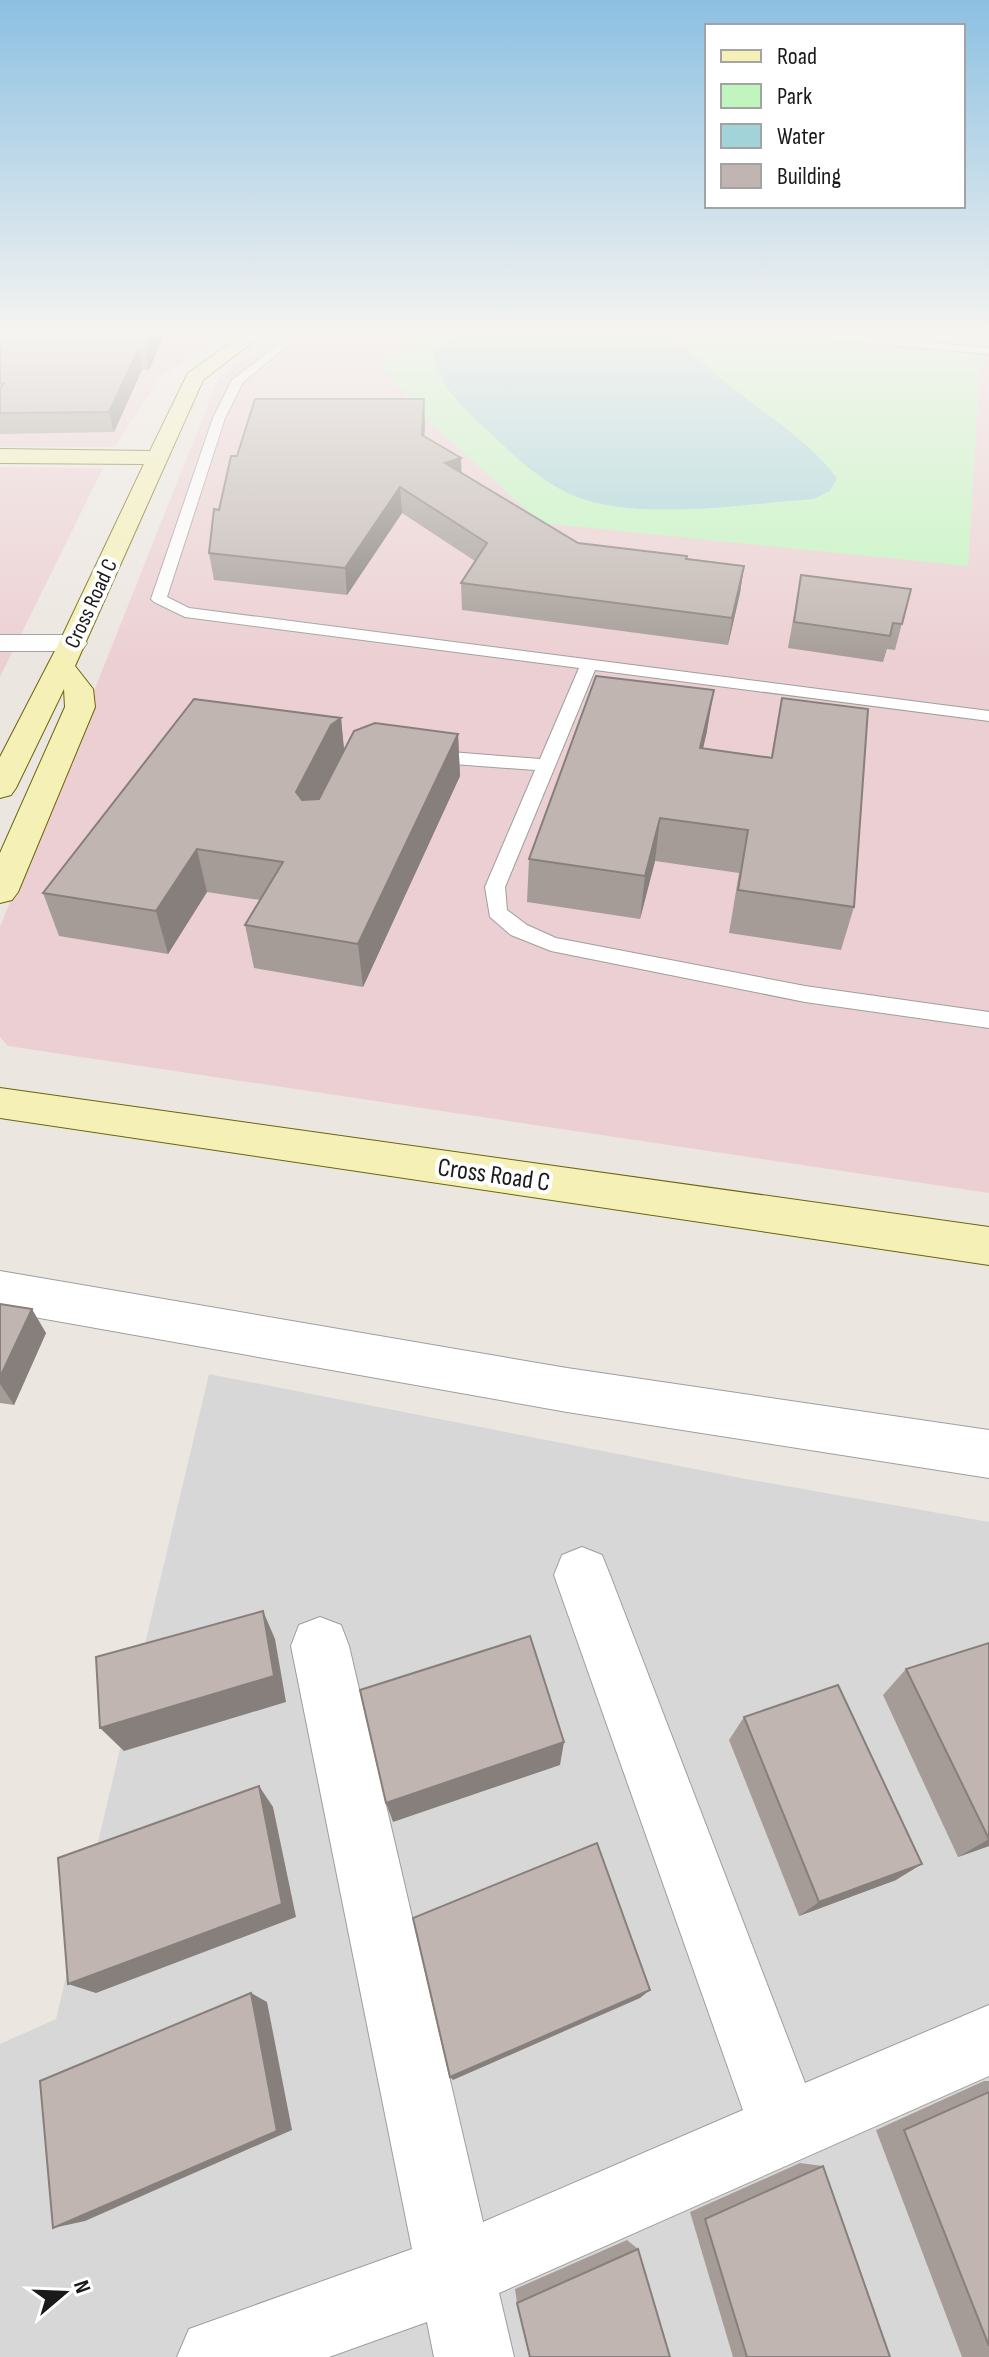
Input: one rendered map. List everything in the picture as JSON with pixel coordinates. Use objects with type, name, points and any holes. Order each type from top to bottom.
[{"type":"street","name":"Cross Road C","points":[[0,892],[80,707],[82,693],[79,684],[61,665],[162,445]]},
{"type":"street","points":[[0,456],[156,458]]},
{"type":"street","points":[[0,643],[61,665],[0,788]]},
{"type":"street","name":"Cross Road C","points":[[0,1103],[989,1246]]},
{"type":"street","points":[[0,1291],[567,1390],[989,1454]]},
{"type":"street","points":[[582,1575],[786,2128]]},
{"type":"street","points":[[320,1646],[474,2357]]},
{"type":"street","points":[[217,2357],[456,2273],[989,2040]]},
{"type":"lane","points":[[210,445],[159,599],[185,612],[989,716]]},
{"type":"lane","points":[[590,663],[495,887],[497,912],[519,930],[551,944],[805,994],[989,1020]]},
{"type":"lane","points":[[400,754],[547,765]]},
{"type":"shaded area","points":[[0,445],[116,445],[115,447]]},
{"type":"shaded area","points":[[192,445],[989,445],[989,1193],[8,1046],[0,1037],[0,927]]},
{"type":"shaded area","points":[[0,467],[103,468],[0,677]]},
{"type":"shaded area","points":[[209,1374],[746,1479],[989,1522],[989,2357],[0,2357],[0,2044],[56,2019]]},
{"type":"green space","points":[[455,445],[975,445],[968,566],[541,523]]},
{"type":"water","points":[[503,445],[804,445],[837,478],[830,491],[813,499],[662,509],[602,504],[577,497],[530,469]]},
{"type":"building","points":[[240,445],[439,445],[461,458],[445,463],[578,543],[744,566],[732,618],[461,583],[487,543],[400,487],[345,568],[209,553],[214,509],[219,510],[231,456],[237,456]]},
{"type":"building","points":[[801,575],[911,589],[902,624],[893,623],[890,636],[794,622]]},
{"type":"building","points":[[596,676],[714,690],[700,748],[772,758],[782,698],[868,709],[854,907],[738,890],[748,830],[660,818],[645,876],[529,859]]},
{"type":"building","points":[[194,699],[341,718],[331,725],[296,792],[302,800],[319,799],[354,731],[375,723],[458,734],[358,944],[245,925],[283,862],[197,849],[156,911],[43,893]]},
{"type":"building","points":[[0,1304],[32,1309],[0,1377]]},
{"type":"building","points":[[263,1611],[274,1676],[100,1728],[96,1657]]},
{"type":"building","points":[[530,1636],[564,1742],[386,1803],[360,1690]]},
{"type":"building","points":[[989,1643],[989,1839],[906,1669]]},
{"type":"building","points":[[838,1685],[922,1864],[819,1902],[744,1717]]},
{"type":"building","points":[[259,1786],[282,1904],[68,1984],[58,1858]]},
{"type":"building","points":[[597,1843],[650,1990],[450,2077],[413,1918]]},
{"type":"building","points":[[251,1993],[277,2131],[53,2228],[40,2081]]},
{"type":"building","points":[[989,2092],[989,2346],[904,2130]]},
{"type":"building","points":[[823,2166],[890,2357],[747,2357],[705,2219]]},
{"type":"building","points":[[638,2249],[670,2357],[530,2357],[517,2303]]}]
